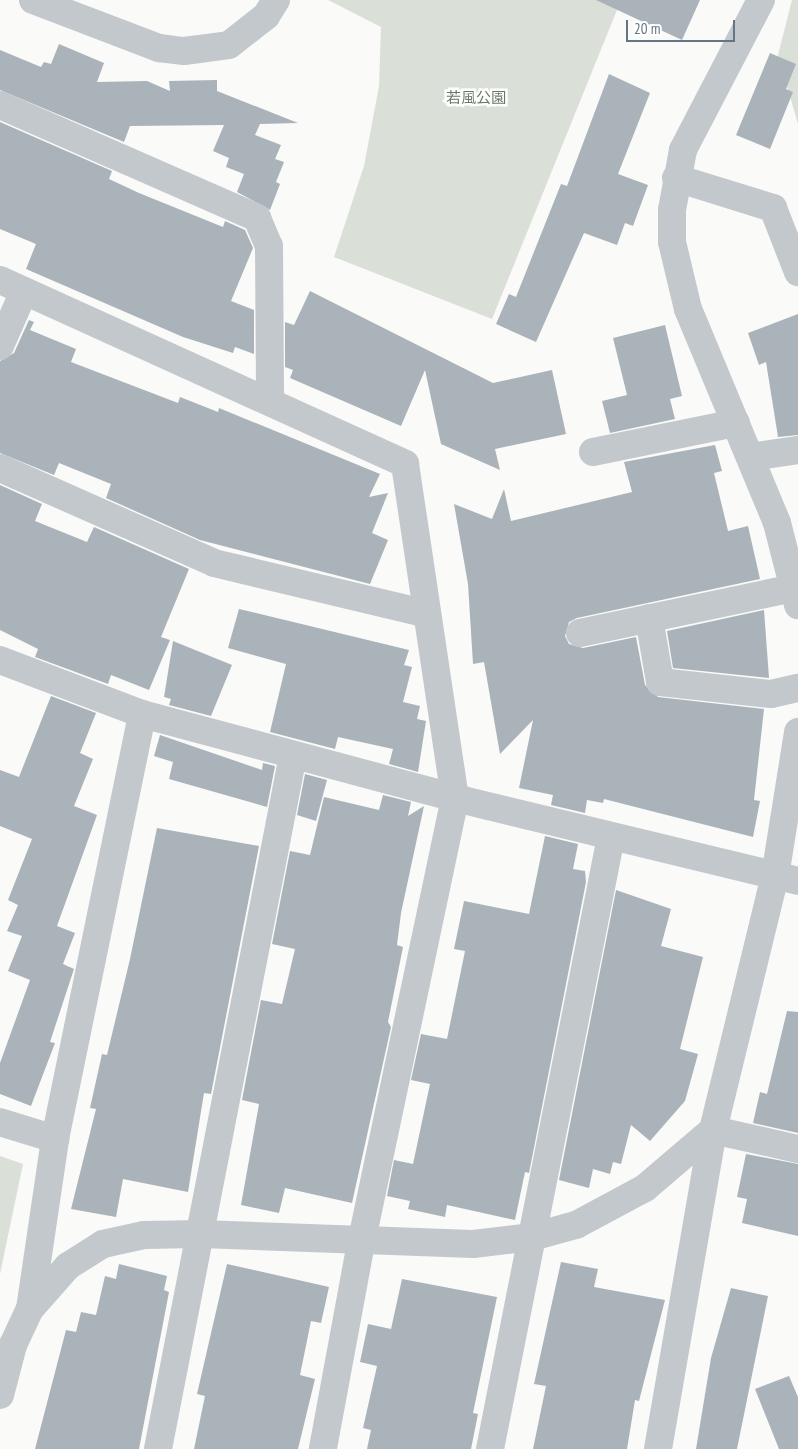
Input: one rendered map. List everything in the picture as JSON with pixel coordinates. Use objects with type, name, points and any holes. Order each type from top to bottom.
[{"type":"street","points":[[33,0],[159,48],[184,52],[229,45],[266,16],[276,0]]},
{"type":"street","points":[[580,633],[649,618],[796,597],[777,524],[688,309],[672,242],[676,178],[696,120],[761,0]]},
{"type":"street","points":[[0,104],[257,218],[270,246],[270,400]]},
{"type":"street","points":[[676,178],[773,208],[798,272]]},
{"type":"street","points":[[0,346],[12,285],[270,400],[405,464],[424,613],[455,798],[361,1242],[323,1449]]},
{"type":"street","points":[[594,452],[736,424]]},
{"type":"street","points":[[750,457],[798,450]]},
{"type":"street","points":[[0,468],[214,563],[424,613]]},
{"type":"street","points":[[649,618],[660,682],[771,694],[798,688]]},
{"type":"street","points":[[0,660],[142,714],[455,798],[787,878]]},
{"type":"street","points":[[30,1310],[55,1139],[142,714]]},
{"type":"street","points":[[658,1449],[713,1130],[787,878],[798,732]]},
{"type":"street","points":[[158,1449],[293,754]]},
{"type":"street","points":[[490,1449],[611,837]]},
{"type":"street","points":[[0,1122],[55,1139]]},
{"type":"street","points":[[0,1395],[13,1345],[30,1310],[68,1266],[103,1244],[144,1235],[201,1234],[361,1242],[473,1244],[532,1237],[576,1224],[645,1188],[713,1130]]},
{"type":"street","points":[[713,1130],[798,1149]]},
{"type":"green space","name":"若風公園","points":[[328,0],[621,0],[492,319],[334,257],[364,166],[379,86],[381,27]]},
{"type":"green space","points":[[792,0],[798,0],[798,124],[778,55]]},
{"type":"green space","points":[[0,1156],[23,1164],[0,1274]]},
{"type":"building","points":[[596,0],[700,0],[682,40]]},
{"type":"building","points":[[59,44],[104,63],[97,82],[147,81],[170,91],[169,81],[217,80],[217,91],[298,123],[260,124],[255,135],[281,145],[275,159],[284,162],[276,182],[280,184],[270,210],[237,192],[244,174],[226,167],[229,158],[213,151],[224,125],[130,126],[124,142],[0,90],[0,50],[41,67],[44,62],[51,64]]},
{"type":"building","points":[[770,53],[796,64],[786,89],[793,92],[770,149],[736,135]]},
{"type":"building","points":[[609,74],[650,93],[618,174],[648,185],[633,226],[625,223],[617,245],[584,233],[536,342],[496,324],[509,294],[516,297],[561,184],[567,186]]},
{"type":"building","points":[[0,122],[112,171],[109,179],[139,193],[223,227],[225,221],[245,230],[253,248],[231,301],[254,310],[254,354],[235,347],[233,353],[183,337],[26,269],[36,244],[0,229]]},
{"type":"building","points":[[310,291],[493,383],[552,370],[566,434],[495,449],[500,470],[441,444],[425,370],[401,426],[290,378],[293,370],[285,367],[285,322],[294,325]]},
{"type":"building","points":[[798,314],[798,435],[778,437],[766,362],[759,365],[748,333]]},
{"type":"building","points":[[29,320],[34,322],[30,330],[76,349],[71,362],[178,403],[180,397],[218,412],[219,408],[380,474],[369,497],[388,493],[372,533],[388,540],[370,584],[200,540],[106,498],[111,484],[59,463],[54,475],[0,453],[0,361],[14,353]]},
{"type":"building","points":[[665,325],[682,396],[670,399],[675,419],[610,433],[602,401],[627,395],[613,338]]},
{"type":"building","points":[[715,445],[722,471],[714,473],[728,531],[748,526],[760,579],[577,618],[569,622],[565,636],[569,644],[583,648],[636,637],[645,685],[658,697],[764,709],[754,800],[760,801],[753,837],[604,799],[603,803],[587,800],[585,813],[551,805],[553,795],[519,788],[533,720],[500,754],[484,662],[473,664],[468,584],[454,504],[492,519],[504,489],[511,521],[632,492],[624,462]]},
{"type":"building","points":[[0,485],[42,504],[35,521],[87,542],[94,527],[189,569],[161,637],[170,640],[149,690],[111,675],[108,684],[35,657],[38,649],[0,630]]},
{"type":"building","points":[[239,609],[409,650],[404,665],[412,667],[403,702],[420,706],[417,719],[426,721],[418,772],[389,764],[393,749],[338,737],[335,749],[270,732],[286,664],[228,648]]},
{"type":"building","points":[[764,610],[769,678],[673,668],[667,631]]},
{"type":"building","points":[[173,641],[232,665],[211,716],[169,705],[171,699],[164,697]]},
{"type":"building","points":[[51,696],[96,713],[80,753],[93,759],[74,806],[97,815],[57,926],[75,933],[63,964],[74,969],[50,1042],[55,1043],[31,1106],[0,1094],[0,1063],[30,980],[8,971],[22,936],[7,931],[18,905],[8,900],[32,839],[0,826],[0,770],[19,777]]},
{"type":"building","points":[[160,735],[262,770],[263,763],[275,766],[267,807],[169,779],[173,762],[154,756]]},
{"type":"building","points":[[305,774],[327,780],[316,821],[297,815]]},
{"type":"building","points":[[383,795],[411,802],[408,816],[424,806],[401,913],[397,945],[403,947],[388,1022],[391,1027],[352,1203],[285,1188],[279,1213],[241,1205],[259,1104],[242,1100],[261,1000],[282,1004],[295,949],[272,944],[290,851],[310,855],[324,797],[379,810]]},
{"type":"building","points":[[157,828],[259,846],[211,1094],[204,1093],[188,1192],[123,1179],[116,1217],[71,1209],[96,1109],[90,1108],[102,1054],[107,1055],[130,959]]},
{"type":"building","points":[[545,836],[578,844],[573,869],[585,871],[586,882],[529,1173],[525,1172],[515,1220],[447,1205],[445,1217],[408,1209],[410,1201],[387,1196],[394,1160],[413,1164],[430,1084],[411,1080],[421,1034],[447,1039],[465,951],[454,949],[464,901],[529,914]]},
{"type":"building","points":[[616,890],[671,909],[661,946],[703,957],[680,1049],[698,1054],[685,1101],[650,1141],[631,1125],[621,1164],[613,1162],[610,1174],[593,1169],[589,1188],[559,1180]]},
{"type":"building","points":[[787,1011],[798,1012],[798,1133],[753,1123],[760,1092],[767,1094]]},
{"type":"building","points":[[746,1154],[798,1164],[798,1236],[742,1223],[747,1199],[737,1197]]},
{"type":"building","points":[[561,1262],[598,1269],[594,1287],[665,1300],[639,1401],[635,1400],[627,1449],[533,1449],[546,1386],[534,1384]]},
{"type":"building","points":[[119,1264],[167,1276],[164,1290],[169,1292],[139,1449],[35,1449],[66,1330],[76,1332],[81,1312],[96,1315],[105,1276],[116,1279]]},
{"type":"building","points":[[227,1264],[329,1287],[321,1323],[311,1321],[300,1375],[315,1379],[298,1449],[194,1449],[205,1396],[197,1394]]},
{"type":"building","points":[[402,1279],[497,1297],[473,1413],[478,1414],[471,1449],[367,1449],[371,1430],[363,1428],[377,1366],[360,1362],[368,1324],[391,1329]]},
{"type":"building","points":[[731,1288],[768,1296],[737,1449],[696,1449],[711,1358]]},
{"type":"building","points":[[789,1376],[798,1397],[798,1449],[779,1449],[755,1389]]}]
